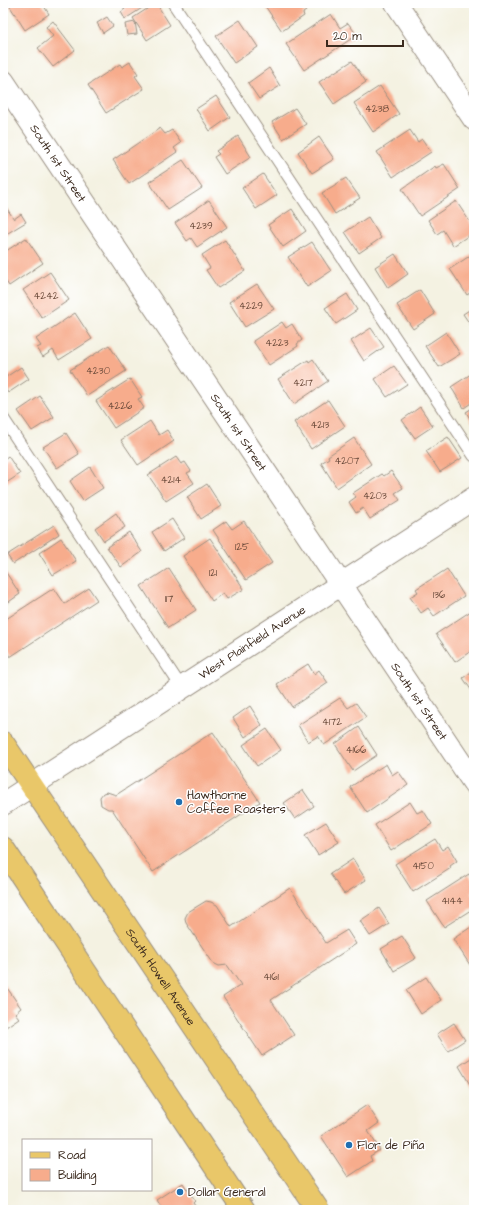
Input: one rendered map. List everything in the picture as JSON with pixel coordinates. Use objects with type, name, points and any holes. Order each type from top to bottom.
[{"type":"main road","name":"South Howell Avenue","points":[[3,743],[318,1210]]},
{"type":"main road","points":[[3,848],[244,1210]]},
{"type":"street","points":[[396,3],[474,119]]},
{"type":"street","name":"South 1st Street","points":[[3,81],[474,783]]},
{"type":"street","name":"West Plainfield Avenue","points":[[3,804],[30,785],[474,498]]},
{"type":"lane","points":[[173,3],[474,456]]},
{"type":"lane","points":[[3,418],[182,688]]},
{"type":"building","points":[[12,3],[42,3],[49,14],[25,30],[9,5]]},
{"type":"building","points":[[150,3],[125,19],[121,12],[125,9],[122,4]]},
{"type":"building","points":[[156,3],[170,25],[147,40],[133,18]]},
{"type":"building","points":[[263,3],[301,3],[306,11],[303,13],[304,16],[282,31]]},
{"type":"building","points":[[331,14],[340,28],[348,23],[357,35],[304,70],[286,44]]},
{"type":"building","points":[[107,17],[113,26],[103,33],[97,23]]},
{"type":"building","points":[[240,20],[258,47],[234,63],[216,36]]},
{"type":"building","points":[[53,21],[75,50],[53,67],[38,48],[53,36],[46,27]]},
{"type":"building","points":[[135,22],[137,34],[127,35],[125,24]]},
{"type":"building","points":[[352,61],[366,82],[334,104],[319,82]]},
{"type":"building","points":[[130,62],[138,74],[135,76],[144,89],[106,113],[88,85],[120,64],[122,67]]},
{"type":"building","points":[[269,68],[280,86],[259,99],[248,83]]},
{"type":"building","points":[[380,86],[399,114],[373,132],[354,103]]},
{"type":"building","points":[[216,96],[230,117],[210,131],[196,109]]},
{"type":"building","points":[[295,108],[306,124],[283,139],[272,122]]},
{"type":"building","points":[[160,128],[165,134],[172,130],[181,143],[174,148],[177,152],[129,184],[113,160]]},
{"type":"building","points":[[410,130],[418,142],[422,139],[431,152],[393,177],[377,152]]},
{"type":"building","points":[[238,136],[251,157],[225,174],[214,157],[219,154],[216,151]]},
{"type":"building","points":[[319,137],[334,159],[312,173],[298,152]]},
{"type":"building","points":[[183,160],[202,188],[168,210],[149,182]]},
{"type":"building","points":[[444,164],[460,189],[420,216],[402,189],[435,166],[436,168]]},
{"type":"building","points":[[263,174],[277,195],[256,209],[242,188]]},
{"type":"building","points":[[346,178],[360,198],[335,214],[322,193]]},
{"type":"building","points":[[209,200],[227,227],[197,247],[191,238],[187,241],[175,223]]},
{"type":"building","points":[[456,201],[474,228],[474,232],[453,246],[443,230],[437,234],[428,220]]},
{"type":"building","points":[[3,203],[14,219],[21,214],[26,222],[3,236]]},
{"type":"building","points":[[292,209],[306,231],[283,247],[268,225]]},
{"type":"building","points":[[368,217],[381,238],[359,253],[345,232]]},
{"type":"building","points":[[26,238],[43,263],[9,286],[3,277],[3,253]]},
{"type":"building","points":[[225,240],[245,271],[218,288],[206,270],[210,268],[202,255]]},
{"type":"building","points":[[312,242],[331,271],[307,287],[288,257]]},
{"type":"building","points":[[474,253],[474,290],[467,295],[450,269]]},
{"type":"building","points":[[395,254],[408,274],[388,288],[375,267]]},
{"type":"building","points":[[50,272],[69,300],[42,318],[23,290]]},
{"type":"building","points":[[257,284],[274,309],[245,327],[229,302]]},
{"type":"building","points":[[420,290],[435,314],[413,329],[397,305]]},
{"type":"building","points":[[347,294],[357,310],[336,324],[325,308]]},
{"type":"building","points":[[474,307],[474,330],[463,314]]},
{"type":"building","points":[[75,313],[92,339],[59,360],[53,350],[43,357],[37,348],[41,346],[36,339]]},
{"type":"building","points":[[282,322],[286,328],[292,324],[302,340],[297,344],[298,346],[269,365],[253,341]]},
{"type":"building","points":[[371,328],[384,347],[364,361],[351,341]]},
{"type":"building","points":[[446,332],[460,354],[439,367],[425,346]]},
{"type":"building","points":[[109,345],[126,371],[87,396],[70,370]]},
{"type":"building","points":[[313,359],[328,381],[294,404],[278,379],[308,360],[309,362]]},
{"type":"building","points":[[394,366],[407,384],[387,397],[375,379]]},
{"type":"building","points":[[21,367],[29,379],[8,393],[3,385],[3,379]]},
{"type":"building","points":[[474,372],[474,401],[464,408],[451,387]]},
{"type":"building","points":[[130,379],[142,397],[138,399],[144,408],[114,428],[96,401]]},
{"type":"building","points":[[40,396],[54,417],[32,431],[18,411]]},
{"type":"building","points":[[328,400],[345,426],[311,449],[294,422]]},
{"type":"building","points":[[420,407],[433,426],[415,438],[402,420]]},
{"type":"building","points":[[474,407],[474,425],[466,412]]},
{"type":"building","points":[[150,421],[159,435],[167,430],[174,441],[138,465],[121,440]]},
{"type":"building","points":[[66,433],[79,454],[57,468],[43,447]]},
{"type":"building","points":[[448,437],[462,458],[440,472],[426,451]]},
{"type":"building","points":[[354,438],[371,464],[337,488],[321,463],[329,458],[328,456]]},
{"type":"building","points":[[8,456],[20,474],[3,485],[3,460]]},
{"type":"building","points":[[176,457],[181,464],[185,462],[191,471],[187,473],[194,483],[166,501],[148,475]]},
{"type":"building","points":[[90,467],[103,488],[83,501],[70,481]]},
{"type":"building","points":[[391,471],[403,488],[395,493],[400,500],[370,519],[363,508],[356,513],[349,502],[356,497],[353,493],[382,474],[384,476]]},
{"type":"building","points":[[207,484],[221,506],[201,519],[187,497]]},
{"type":"building","points":[[116,513],[125,527],[104,541],[95,528]]},
{"type":"building","points":[[172,519],[184,538],[164,551],[152,532]]},
{"type":"building","points":[[226,521],[232,529],[244,521],[272,563],[246,580],[213,530]]},
{"type":"building","points":[[54,525],[59,534],[13,564],[7,555]]},
{"type":"building","points":[[129,532],[142,552],[121,567],[107,547]]},
{"type":"building","points":[[61,538],[76,561],[53,575],[39,553]]},
{"type":"building","points":[[210,538],[244,589],[227,599],[223,593],[212,601],[183,556]]},
{"type":"building","points":[[3,568],[20,594],[3,606]]},
{"type":"building","points":[[169,568],[196,610],[168,628],[141,586]]},
{"type":"building","points":[[447,569],[464,596],[434,616],[428,608],[421,613],[410,597],[418,592],[416,589]]},
{"type":"building","points":[[54,588],[65,604],[89,588],[97,600],[10,657],[3,646],[3,621]]},
{"type":"building","points":[[474,609],[474,649],[455,662],[436,634]]},
{"type":"building","points":[[308,664],[314,674],[319,670],[328,683],[292,707],[277,684]]},
{"type":"building","points":[[474,670],[474,694],[463,678]]},
{"type":"building","points":[[340,698],[348,708],[356,703],[366,717],[324,745],[318,736],[308,742],[298,725]]},
{"type":"building","points":[[250,706],[262,725],[245,737],[233,718]]},
{"type":"building","points":[[359,727],[377,755],[353,771],[335,744]]},
{"type":"building","points":[[267,729],[281,750],[257,766],[243,745]]},
{"type":"building","name":"Hawthorne Coffee Roasters","points":[[213,732],[260,802],[153,872],[112,809],[108,809],[101,805],[100,797],[103,793],[107,792],[116,795]]},
{"type":"building","points":[[386,764],[392,775],[398,771],[408,785],[367,813],[350,787]]},
{"type":"building","points":[[303,790],[314,806],[295,819],[284,803]]},
{"type":"building","points":[[410,802],[417,813],[423,810],[432,824],[391,851],[375,825]]},
{"type":"building","points":[[326,822],[339,842],[318,855],[305,835]]},
{"type":"building","points":[[435,839],[442,850],[448,846],[457,861],[450,866],[451,868],[413,892],[395,864]]},
{"type":"building","points":[[353,859],[366,880],[344,894],[330,874]]},
{"type":"building","points":[[469,874],[474,882],[474,891],[471,893],[474,898],[474,908],[444,927],[427,901]]},
{"type":"building","points":[[290,888],[326,943],[347,930],[356,944],[271,1000],[294,1035],[262,1056],[223,997],[241,985],[227,965],[219,966],[213,963],[186,923],[185,918],[188,912],[206,901],[217,905],[231,927]]},
{"type":"building","points":[[379,908],[389,924],[370,936],[360,921]]},
{"type":"building","points":[[474,925],[474,962],[470,965],[453,939]]},
{"type":"building","points":[[402,936],[416,958],[394,971],[381,949]]},
{"type":"building","points":[[426,977],[441,1000],[421,1014],[406,990]]},
{"type":"building","points":[[3,982],[21,1008],[15,1013],[19,1018],[3,1029]]},
{"type":"building","points":[[454,1023],[465,1040],[448,1051],[437,1034]]},
{"type":"building","points":[[474,1056],[474,1087],[472,1088],[459,1066]]},
{"type":"building","points":[[367,1105],[379,1123],[368,1131],[380,1150],[370,1156],[372,1161],[348,1177],[321,1136]]},
{"type":"building","name":"Dollar General","points":[[183,1183],[195,1201],[193,1203],[198,1210],[163,1210],[157,1200]]},
{"type":"place","name":"Hawthorne Coffee Roasters","points":[[179,802]]},
{"type":"place","name":"Flor de Piña","points":[[349,1145]]},
{"type":"place","name":"Dollar General","points":[[180,1192]]}]
